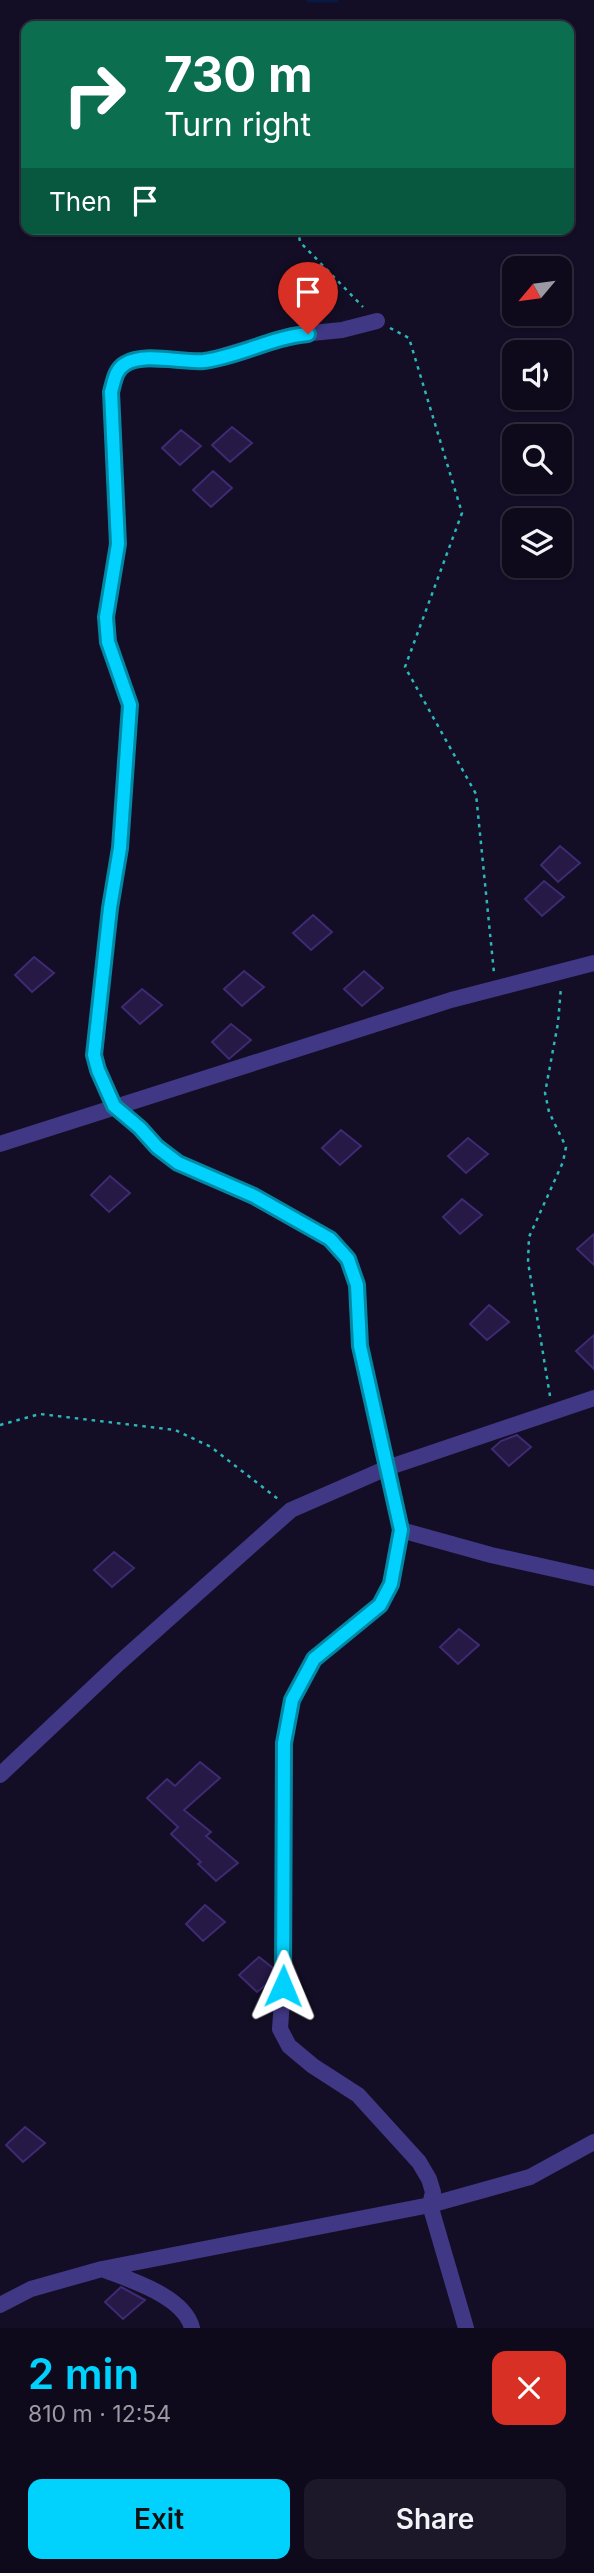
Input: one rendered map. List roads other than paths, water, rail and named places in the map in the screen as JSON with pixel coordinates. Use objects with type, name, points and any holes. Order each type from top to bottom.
[{"type":"street","points":[[377,321],[342,330],[292,335],[206,361],[139,359],[123,365],[115,376],[111,392],[118,544],[106,617],[108,642],[130,705],[120,848],[110,908],[94,1055],[114,1106],[157,1147],[178,1163],[254,1196],[330,1239],[348,1259],[357,1285],[360,1346],[401,1530],[391,1584],[380,1605],[314,1659],[292,1700],[284,1743],[283,1986],[280,2029],[289,2046],[313,2066],[358,2095],[419,2162],[433,2192],[430,2205],[466,2328]]},
{"type":"street","points":[[0,1144],[451,1000],[594,963]]},
{"type":"street","points":[[0,1775],[119,1663],[291,1510],[387,1468],[594,1398]]},
{"type":"street","points":[[401,1530],[491,1555],[594,1578]]},
{"type":"street","points":[[0,2305],[31,2289],[103,2269],[430,2205],[530,2177],[594,2142]]},
{"type":"street","points":[[103,2269],[163,2295],[177,2305],[192,2328]]},
{"type":"waterway","points":[[309,0],[336,0]]}]
